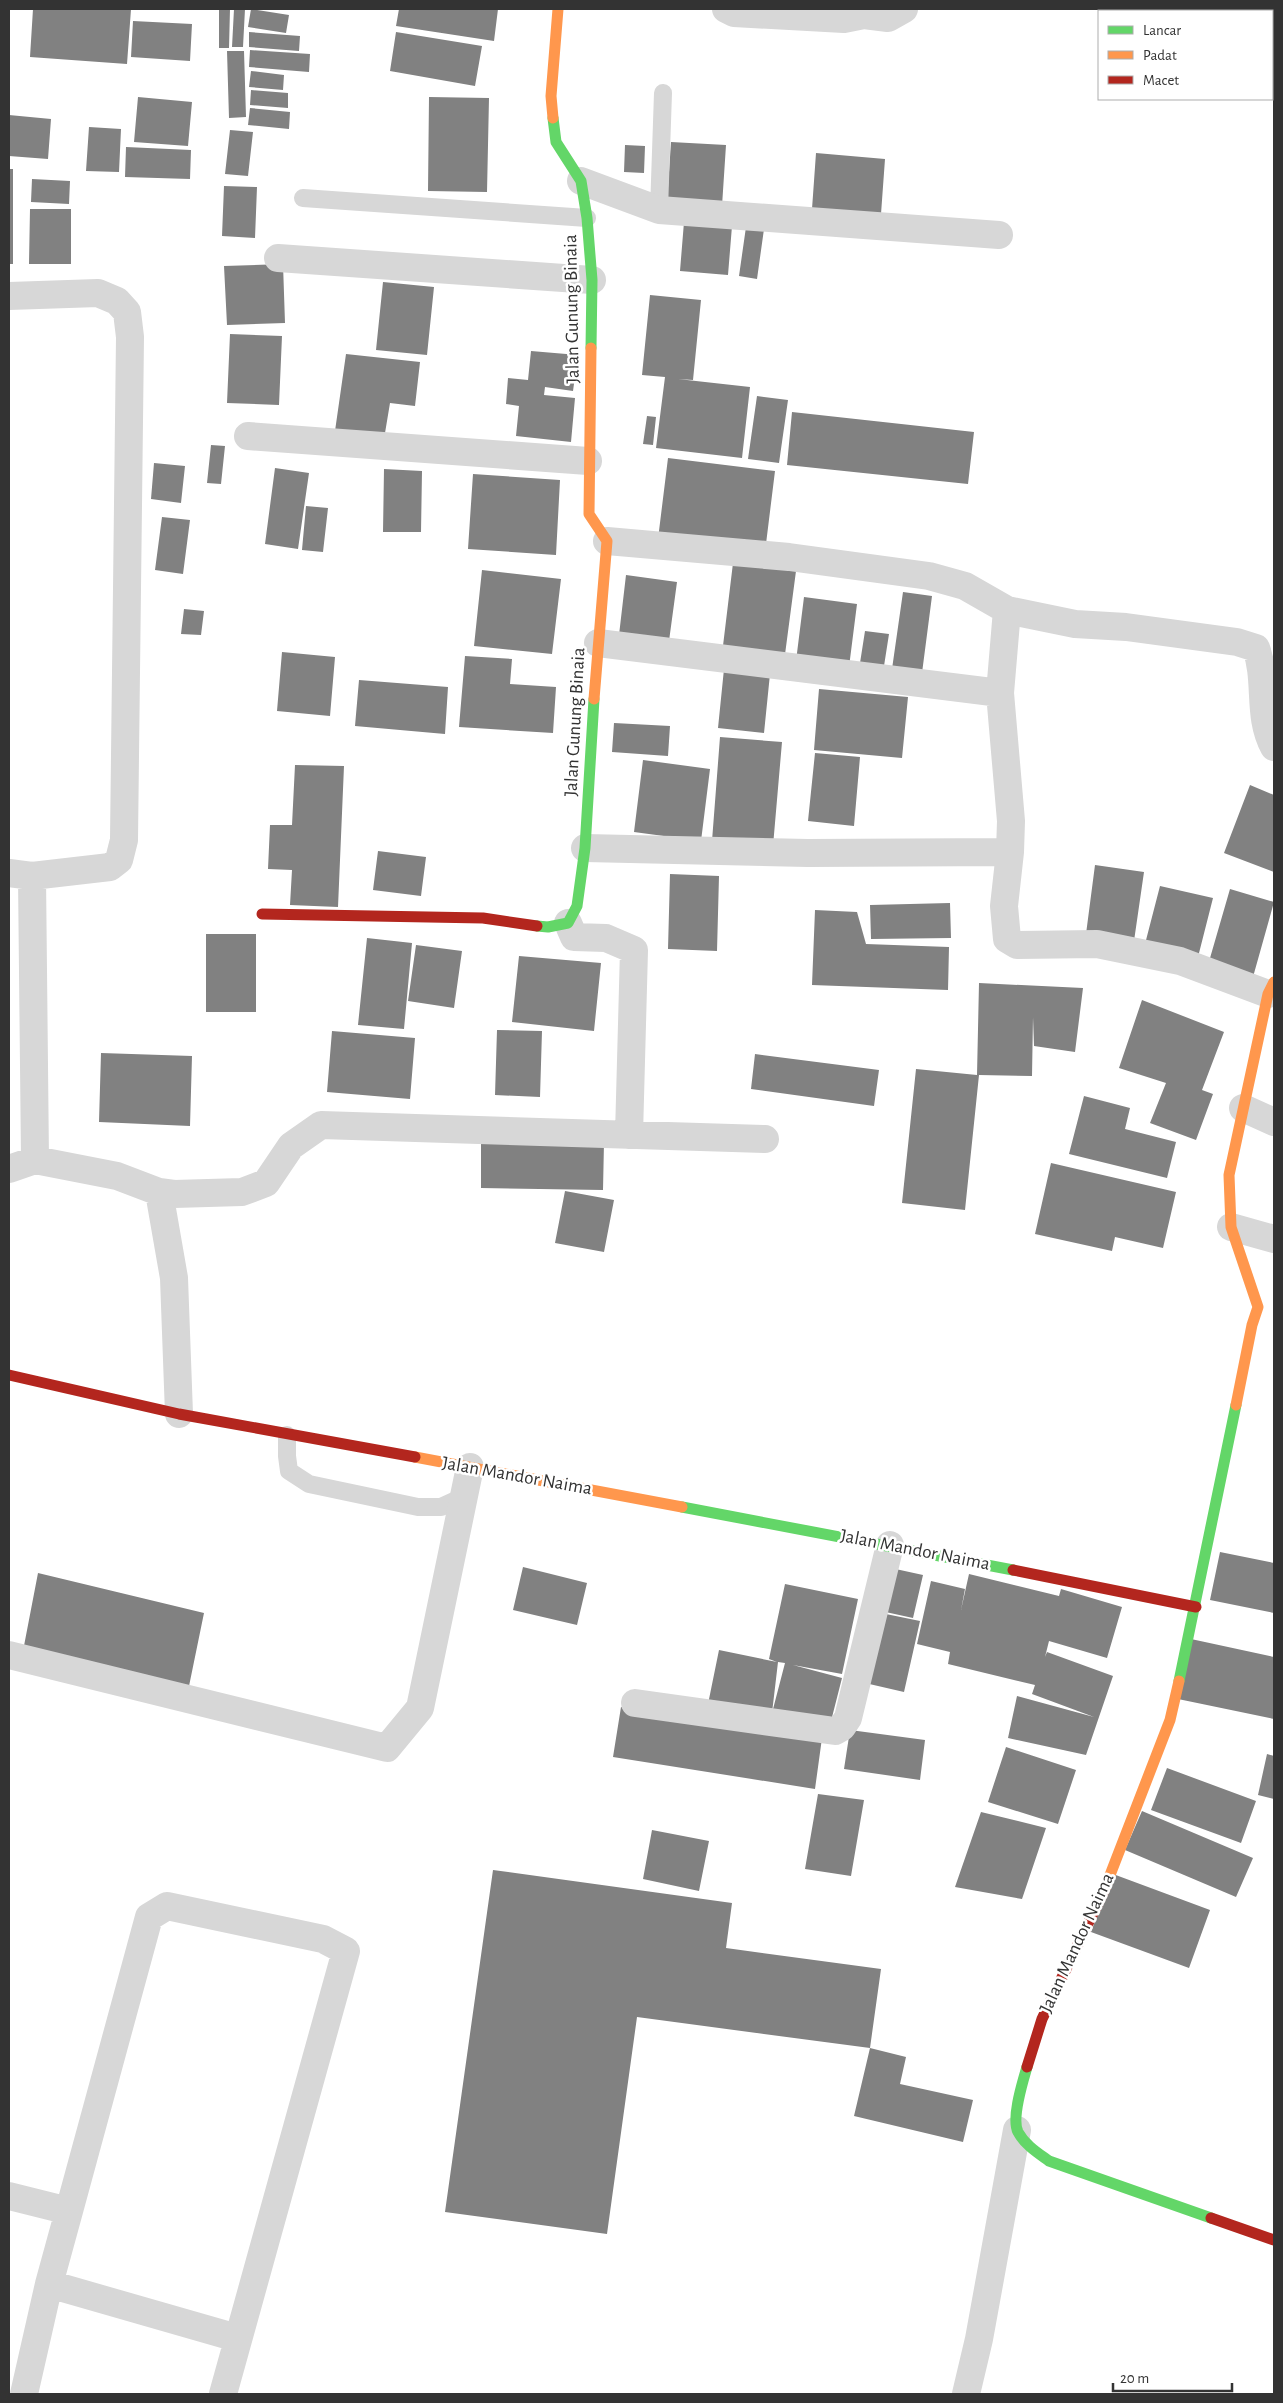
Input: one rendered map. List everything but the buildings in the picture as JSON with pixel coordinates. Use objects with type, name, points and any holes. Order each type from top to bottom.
[{"type":"street","points":[[558,9],[550,96],[556,142],[581,181],[659,210],[999,235]]},
{"type":"street","points":[[726,9],[734,13],[888,18],[904,9]]},
{"type":"street","name":"Jalan Gunung Binaia","points":[[568,924],[577,906],[585,848],[598,643],[607,541],[589,514],[588,461],[592,280],[587,218],[581,181]]},
{"type":"street","points":[[278,258],[592,280]]},
{"type":"street","points":[[9,296],[98,293],[117,301],[127,312],[130,337],[124,840],[119,860],[110,867],[20,874],[35,1160]]},
{"type":"street","points":[[248,436],[588,461]]},
{"type":"street","points":[[607,541],[789,557],[929,576],[965,586],[1007,610],[1076,624],[1126,627],[1236,642],[1256,648],[1261,663],[1264,725],[1274,746]]},
{"type":"street","points":[[1007,610],[1000,693],[1011,821],[1010,852],[1004,906],[1007,940],[1017,945],[1097,944],[1180,960],[1271,988],[1229,1175],[1232,1227],[1258,1307],[1252,1325],[1196,1607]]},
{"type":"street","points":[[598,643],[1000,693]]},
{"type":"street","points":[[585,848],[808,853],[1010,852]]},
{"type":"street","points":[[262,914],[483,918],[548,927],[568,924],[574,937],[606,938],[634,950],[629,1135]]},
{"type":"street","points":[[1243,1108],[1274,1122]]},
{"type":"street","points":[[9,1169],[35,1160],[117,1176],[166,1193],[242,1192],[266,1183],[291,1146],[321,1125],[765,1139]]},
{"type":"street","points":[[166,1193],[174,1278],[179,1414]]},
{"type":"street","points":[[1232,1227],[1274,1238]]},
{"type":"street","name":"Jalan Mandor Naima","points":[[9,1375],[179,1414],[890,1545],[1196,1607],[1170,1720],[1097,1908],[1042,2019],[1018,2098],[1017,2130]]},
{"type":"street","points":[[9,1655],[387,1748],[420,1708],[470,1467]]},
{"type":"street","points":[[635,1703],[835,1731],[842,1727],[848,1718],[890,1545]]},
{"type":"street","points":[[24,2394],[49,2284],[149,1917],[167,1906],[323,1939],[346,1951],[223,2394]]},
{"type":"street","points":[[1017,2130],[1030,2147],[1049,2161],[1274,2240]]},
{"type":"street","points":[[966,2394],[979,2339],[1017,2130]]},
{"type":"street","points":[[9,2196],[69,2211]]},
{"type":"street","points":[[49,2284],[237,2338]]},
{"type":"lane","points":[[659,210],[663,93]]},
{"type":"lane","points":[[303,198],[587,218]]},
{"type":"lane","points":[[287,1435],[289,1472],[309,1484],[418,1507],[440,1508],[463,1498]]},
{"type":"traffic: fast","points":[[553,118],[556,142],[581,181],[587,218],[592,280],[591,348]]},
{"type":"traffic: fast","points":[[537,926],[548,927],[568,923],[577,906],[585,848],[594,699]]},
{"type":"traffic: fast","points":[[1179,1681],[1236,1405]]},
{"type":"traffic: fast","points":[[682,1507],[1013,1570]]},
{"type":"traffic: fast","points":[[1027,2067],[1018,2100],[1016,2126],[1021,2137],[1032,2148],[1049,2161],[1211,2218]]},
{"type":"traffic: slow","points":[[553,118],[551,96],[558,9]]},
{"type":"traffic: slow","points":[[591,348],[589,514],[607,541],[594,699]]},
{"type":"traffic: slow","points":[[1236,1405],[1252,1325],[1258,1307],[1231,1227],[1229,1175],[1268,994],[1274,982]]},
{"type":"traffic: slow","points":[[415,1457],[682,1507]]},
{"type":"traffic: slow","points":[[1105,1888],[1170,1720],[1179,1681]]},
{"type":"traffic: jam","points":[[262,914],[483,918],[537,926]]},
{"type":"traffic: jam","points":[[9,1375],[179,1414],[415,1457]]},
{"type":"traffic: jam","points":[[1013,1570],[1196,1607]]},
{"type":"traffic: jam","points":[[1027,2067],[1042,2019],[1105,1888]]},
{"type":"traffic: jam","points":[[1211,2218],[1274,2240]]}]
